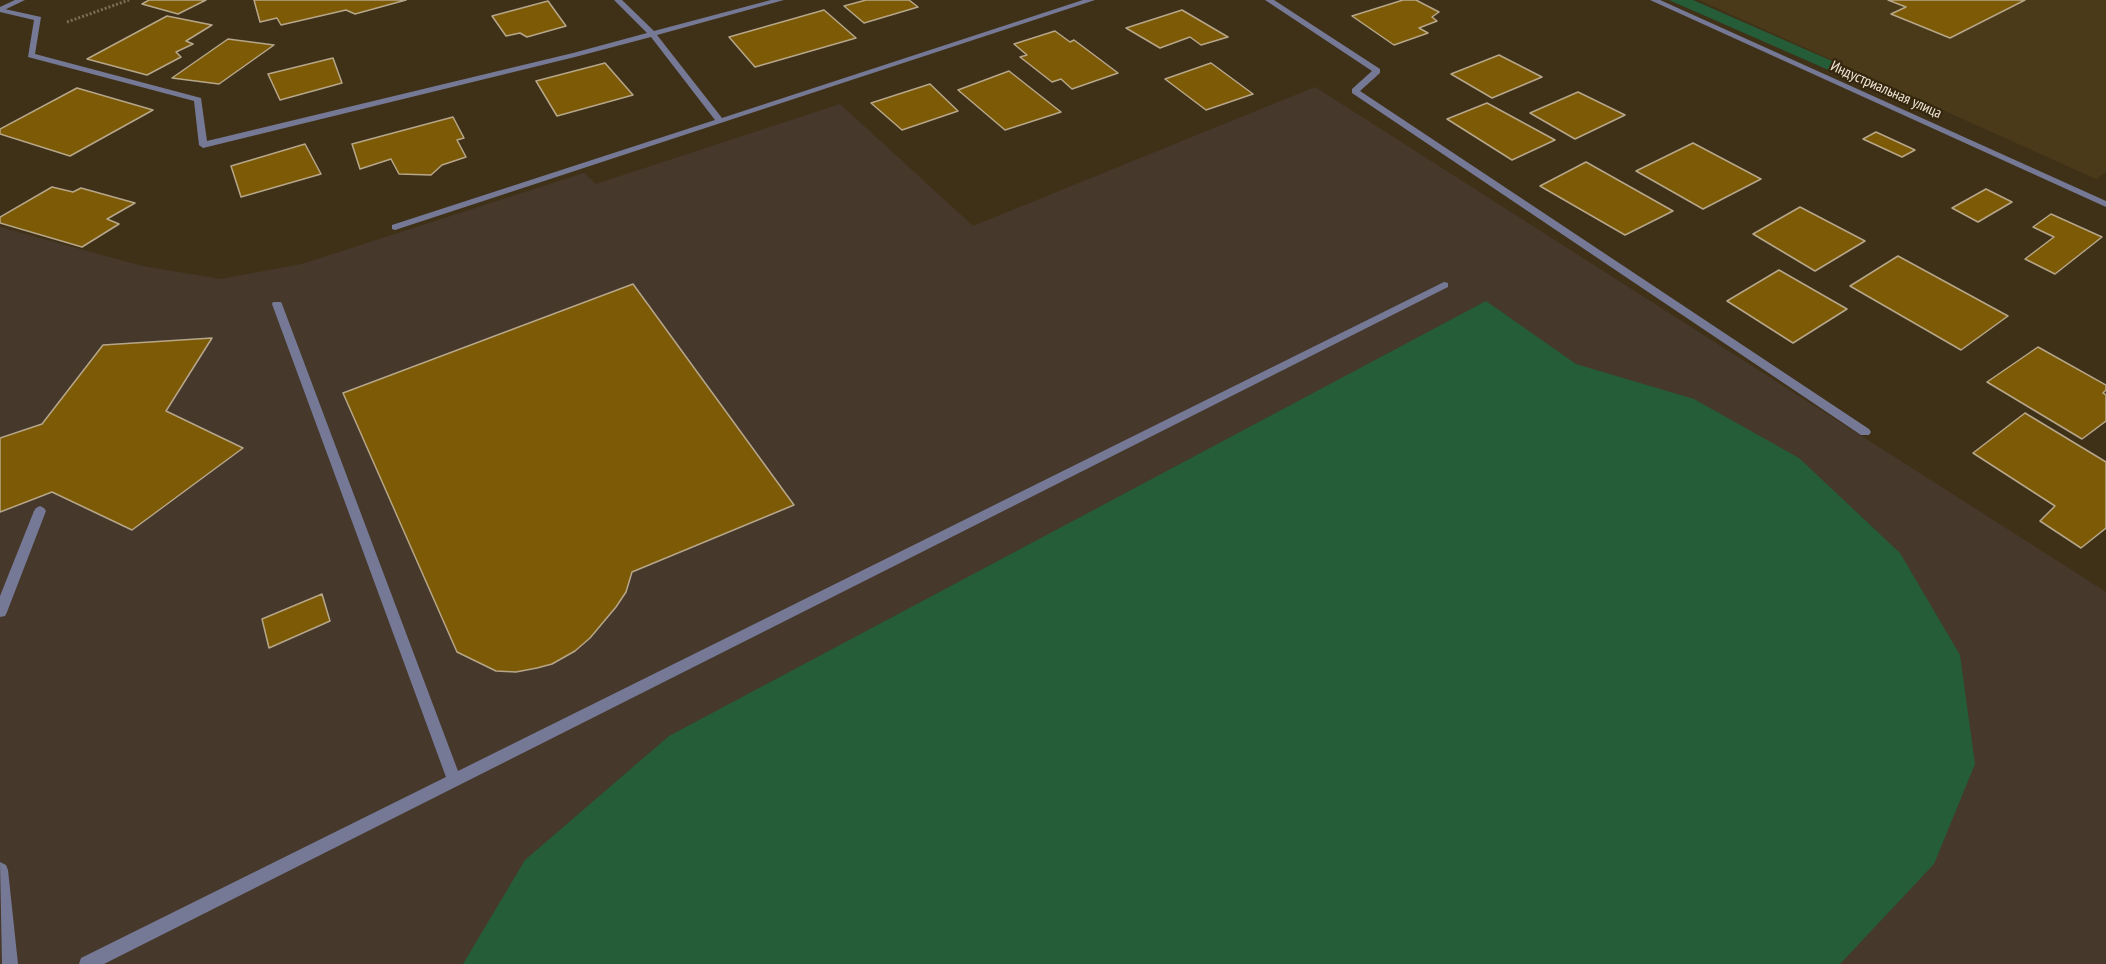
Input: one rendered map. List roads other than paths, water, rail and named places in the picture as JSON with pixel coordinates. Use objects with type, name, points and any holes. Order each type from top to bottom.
[{"type":"street","points":[[0,10],[21,0]]},
{"type":"street","points":[[618,0],[653,35],[720,121]]},
{"type":"street","points":[[0,10],[38,19],[31,55],[198,100],[203,145],[653,35],[780,0]]},
{"type":"street","points":[[395,227],[1091,0]]},
{"type":"street","points":[[1269,0],[1377,70],[1355,91],[1865,432]]},
{"type":"street","name":"Индустриальная улица","points":[[1654,0],[2106,204]]},
{"type":"street","points":[[87,964],[1444,285]]},
{"type":"street","points":[[277,304],[454,780]]},
{"type":"street","points":[[0,612],[40,511]]},
{"type":"street","points":[[0,870],[10,964]]}]
